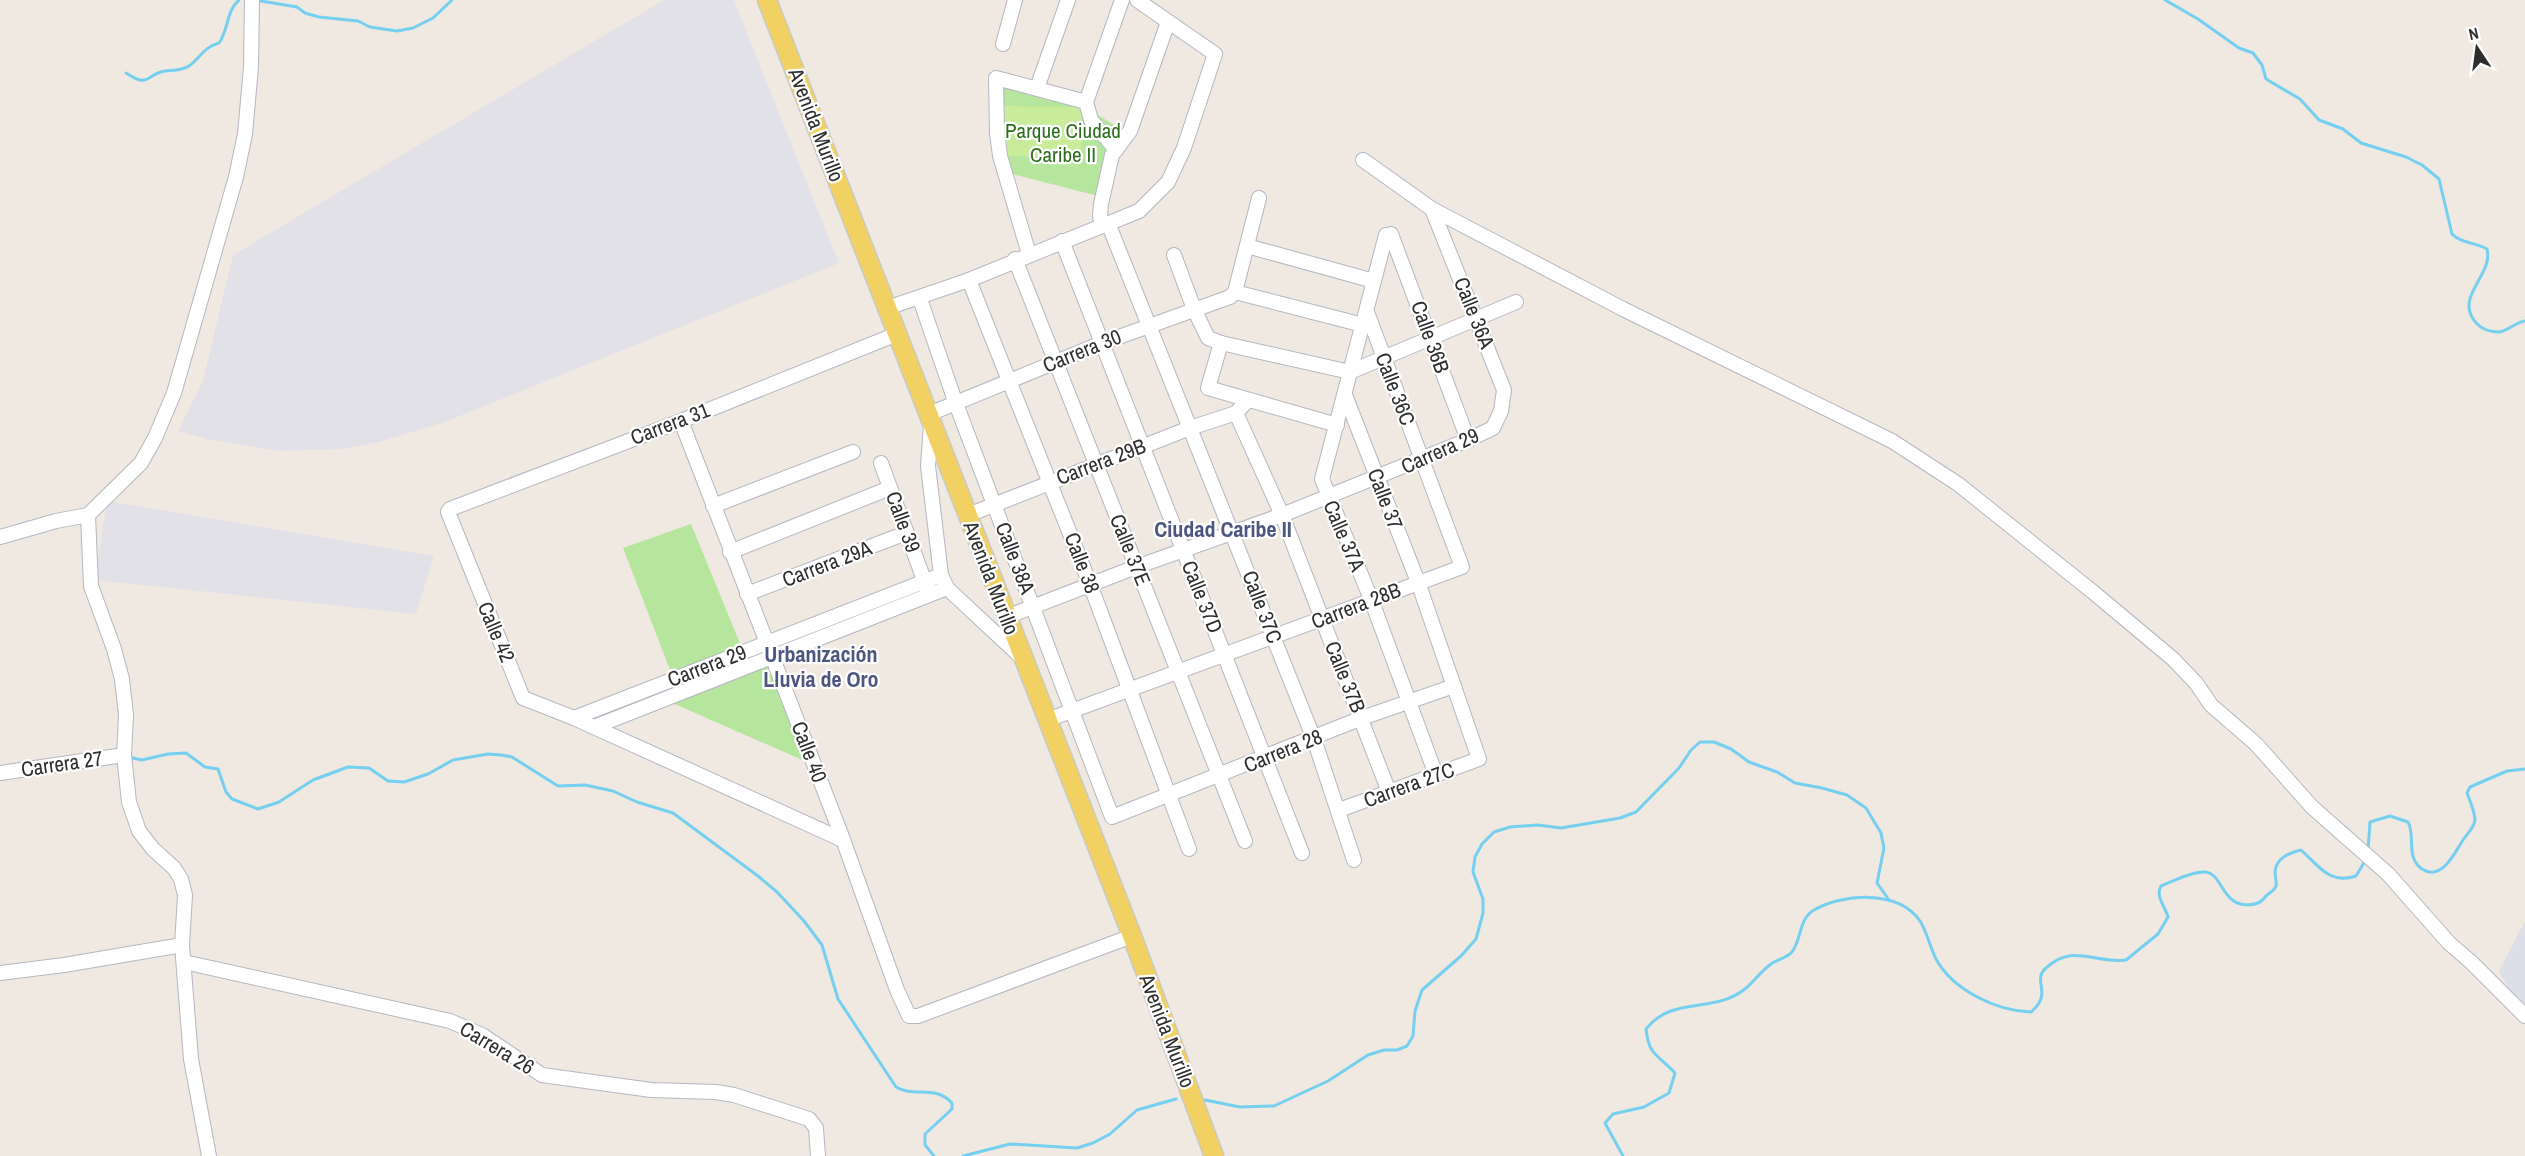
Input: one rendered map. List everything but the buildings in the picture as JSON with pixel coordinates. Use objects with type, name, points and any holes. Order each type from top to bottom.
[{"type":"main road","name":"Avenida Murillo","points":[[767,0],[968,514],[1214,1156]]},
{"type":"street","points":[[1003,44],[1015,0]]},
{"type":"street","points":[[1037,88],[1068,0]]},
{"type":"street","points":[[1116,150],[1091,120],[1086,102],[1122,0]]},
{"type":"street","points":[[887,308],[969,280],[1015,259],[1139,211],[1168,182],[1180,158],[1215,54],[1137,0]]},
{"type":"street","points":[[0,537],[56,521],[88,515],[141,463],[155,438],[174,393],[238,166],[245,134],[251,67],[251,3]]},
{"type":"street","points":[[1105,225],[1100,216],[1101,204],[1112,155],[1130,131],[1168,22]]},
{"type":"street","points":[[1029,254],[1002,161],[997,133],[996,78],[1086,102]]},
{"type":"street","points":[[1363,160],[1432,209],[1623,309],[1892,441],[1958,484],[2173,658],[2196,683],[2211,705],[2256,744],[2312,807],[2388,874],[2449,944],[2471,962],[2525,1016]]},
{"type":"street","points":[[1259,198],[1235,292],[1365,319]]},
{"type":"street","name":"Calle 36A","points":[[1432,209],[1504,390],[1499,418]]},
{"type":"street","name":"Calle 37C","points":[[1105,225],[1149,324],[1314,739],[1354,860]]},
{"type":"street","name":"Calle 36B","points":[[1374,281],[1388,235],[1430,337],[1468,440]]},
{"type":"street","name":"Calle 37D","points":[[1062,241],[1302,853]]},
{"type":"street","points":[[1247,246],[1374,281],[1345,395]]},
{"type":"street","points":[[1174,255],[1194,309],[1208,338],[1221,343],[1350,372],[1516,302]]},
{"type":"street","name":"Calle 37E","points":[[1015,259],[1245,841]]},
{"type":"street","name":"Calle 38","points":[[969,280],[1090,584],[1189,849]]},
{"type":"street","name":"Carrera 30","points":[[930,417],[955,401],[1149,324],[1230,297],[1235,292]]},
{"type":"street","name":"Calle 38A","points":[[920,298],[955,401],[1112,817]]},
{"type":"street","name":"Calle 36C","points":[[1365,319],[1383,358],[1423,460],[1462,567]]},
{"type":"street","name":"Carrera 31","points":[[448,517],[450,509],[681,421],[897,334]]},
{"type":"street","points":[[1221,343],[1208,388],[1337,425]]},
{"type":"street","name":"Calle 37A","points":[[1345,395],[1322,479],[1371,599],[1436,775]]},
{"type":"street","name":"Calle 37","points":[[1345,395],[1418,582],[1479,759]]},
{"type":"street","points":[[1236,413],[1248,400]]},
{"type":"street","name":"Carrera 29B","points":[[968,514],[1190,428],[1236,413]]},
{"type":"street","name":"Calle 37B","points":[[1236,413],[1282,516],[1389,792]]},
{"type":"street","points":[[930,417],[928,466],[941,575],[947,588],[1022,658]]},
{"type":"street","name":"Carrera 29","points":[[1006,617],[1136,567],[1282,516],[1423,460],[1492,428],[1499,418]]},
{"type":"street","name":"Calle 40","points":[[681,421],[843,840],[897,990],[909,1016],[918,1016],[1131,936]]},
{"type":"street","points":[[713,506],[853,452]]},
{"type":"street","name":"Calle 39","points":[[881,463],[930,595]]},
{"type":"street","points":[[730,552],[890,488]]},
{"type":"street","points":[[88,515],[91,586],[114,649],[122,679],[126,715],[124,755],[129,802],[139,831],[153,849],[174,868],[181,879],[185,894],[182,945],[191,1059],[209,1156]]},
{"type":"street","name":"Calle 42","points":[[448,517],[523,698],[574,718],[843,840]]},
{"type":"street","name":"Carrera 29A","points":[[747,594],[906,533]]},
{"type":"street","name":"Carrera 28B","points":[[1047,720],[1462,567]]},
{"type":"street","name":"Carrera 29","points":[[594,727],[941,575]]},
{"type":"street","name":"Carrera 29","points":[[574,718],[947,588]]},
{"type":"street","name":"Carrera 28","points":[[1112,817],[1314,739],[1362,718],[1454,686]]},
{"type":"street","name":"Carrera 27","points":[[0,772],[124,755]]},
{"type":"street","name":"Carrera 27C","points":[[1339,810],[1479,759]]},
{"type":"street","points":[[0,973],[64,965],[182,945]]},
{"type":"street","name":"Carrera 26","points":[[184,962],[450,1021],[482,1035],[542,1075],[651,1090],[716,1092],[734,1095],[809,1119],[816,1128],[818,1156]]},
{"type":"shaded area","points":[[664,0],[734,0],[839,263],[445,422],[379,442],[343,449],[278,451],[207,439],[178,431],[203,381],[233,255]]},
{"type":"shaded area","points":[[107,501],[434,556],[416,614],[95,580]]},
{"type":"shaded area","points":[[2525,921],[2525,1012],[2499,971]]},
{"type":"green space","name":"Parque Ciudad Caribe II","points":[[1001,85],[1080,104],[1124,131],[1108,148],[1098,196],[1012,174],[1003,162]]},
{"type":"green space","points":[[1004,106],[1082,107],[1081,158],[1003,156]]},
{"type":"green space","points":[[691,524],[741,646],[672,675],[623,548]]},
{"type":"green space","points":[[918,587],[921,594],[774,651],[771,645]]},
{"type":"green space","points":[[763,648],[766,655],[595,722],[586,718]]},
{"type":"green space","points":[[767,665],[807,762],[670,702]]},
{"type":"waterway","points":[[126,73],[144,80],[165,71],[180,70],[189,66],[206,50],[219,43],[232,9],[239,0]]},
{"type":"waterway","points":[[255,0],[297,7],[305,13],[319,17],[358,21],[370,27],[397,31],[413,28],[433,18],[452,0]]},
{"type":"waterway","points":[[2165,0],[2198,19],[2239,48],[2253,53],[2262,65],[2266,79],[2300,99],[2319,120],[2343,129],[2361,143],[2406,157],[2422,165],[2439,179],[2452,234],[2460,240],[2487,249],[2488,259],[2469,305],[2477,324],[2496,332],[2525,321]]},
{"type":"waterway","points":[[1205,1100],[1240,1107],[1274,1106],[1328,1081],[1368,1055],[1407,1046],[1413,1036],[1415,1011],[1422,990],[1461,956],[1476,939],[1483,913],[1483,899],[1473,872],[1475,857],[1482,844],[1494,832],[1510,827],[1538,825],[1561,828],[1620,818],[1636,812],[1679,768],[1691,750],[1700,742],[1714,742],[1731,749],[1749,762],[1777,772],[1795,783],[1847,795],[1866,808],[1881,833],[1884,848],[1877,883],[1889,900]]},
{"type":"waterway","points":[[128,757],[142,760],[168,754],[186,753],[205,767],[218,769],[226,792],[232,799],[258,809],[279,802],[313,780],[348,767],[369,768],[388,781],[404,782],[428,774],[453,760],[488,754],[501,755],[512,757],[558,786],[585,785],[613,791],[637,802],[673,813],[758,876],[777,892],[804,921],[822,945],[838,999],[896,1087],[910,1091],[932,1092],[945,1097],[952,1103],[952,1109],[925,1134],[925,1145],[934,1156]]},
{"type":"waterway","points":[[2368,851],[2370,822],[2390,816],[2408,822],[2412,853],[2417,864],[2429,872],[2442,869],[2452,858],[2474,823],[2474,814],[2467,793],[2470,787],[2507,771],[2525,769]]},
{"type":"waterway","points":[[1623,1156],[1605,1123],[1613,1114],[1644,1107],[1669,1093],[1675,1073],[1652,1050],[1646,1029],[1668,1012],[1720,1001],[1733,997],[1745,989],[1767,967],[1791,953],[1805,919],[1814,910],[1826,904],[1870,897],[1899,904],[1911,911],[1920,921],[1936,959],[1953,980],[1964,989],[1990,1003],[2004,1008],[2031,1012],[2041,999],[2042,973],[2056,961],[2075,956],[2126,960],[2158,934],[2168,917],[2159,894],[2161,886],[2189,875],[2205,872],[2216,878],[2229,897],[2236,902],[2244,905],[2255,904],[2275,888],[2276,867],[2284,857],[2292,853],[2301,850],[2325,872],[2338,878],[2356,876],[2365,861]]},
{"type":"waterway","points":[[963,1156],[1010,1144],[1077,1148],[1110,1134],[1137,1110],[1176,1099]]},
{"type":"district","name":"Ciudad Caribe II","points":[[1223,529]]},
{"type":"district","name":"Urbanización Lluvia de Oro","points":[[821,666]]}]
